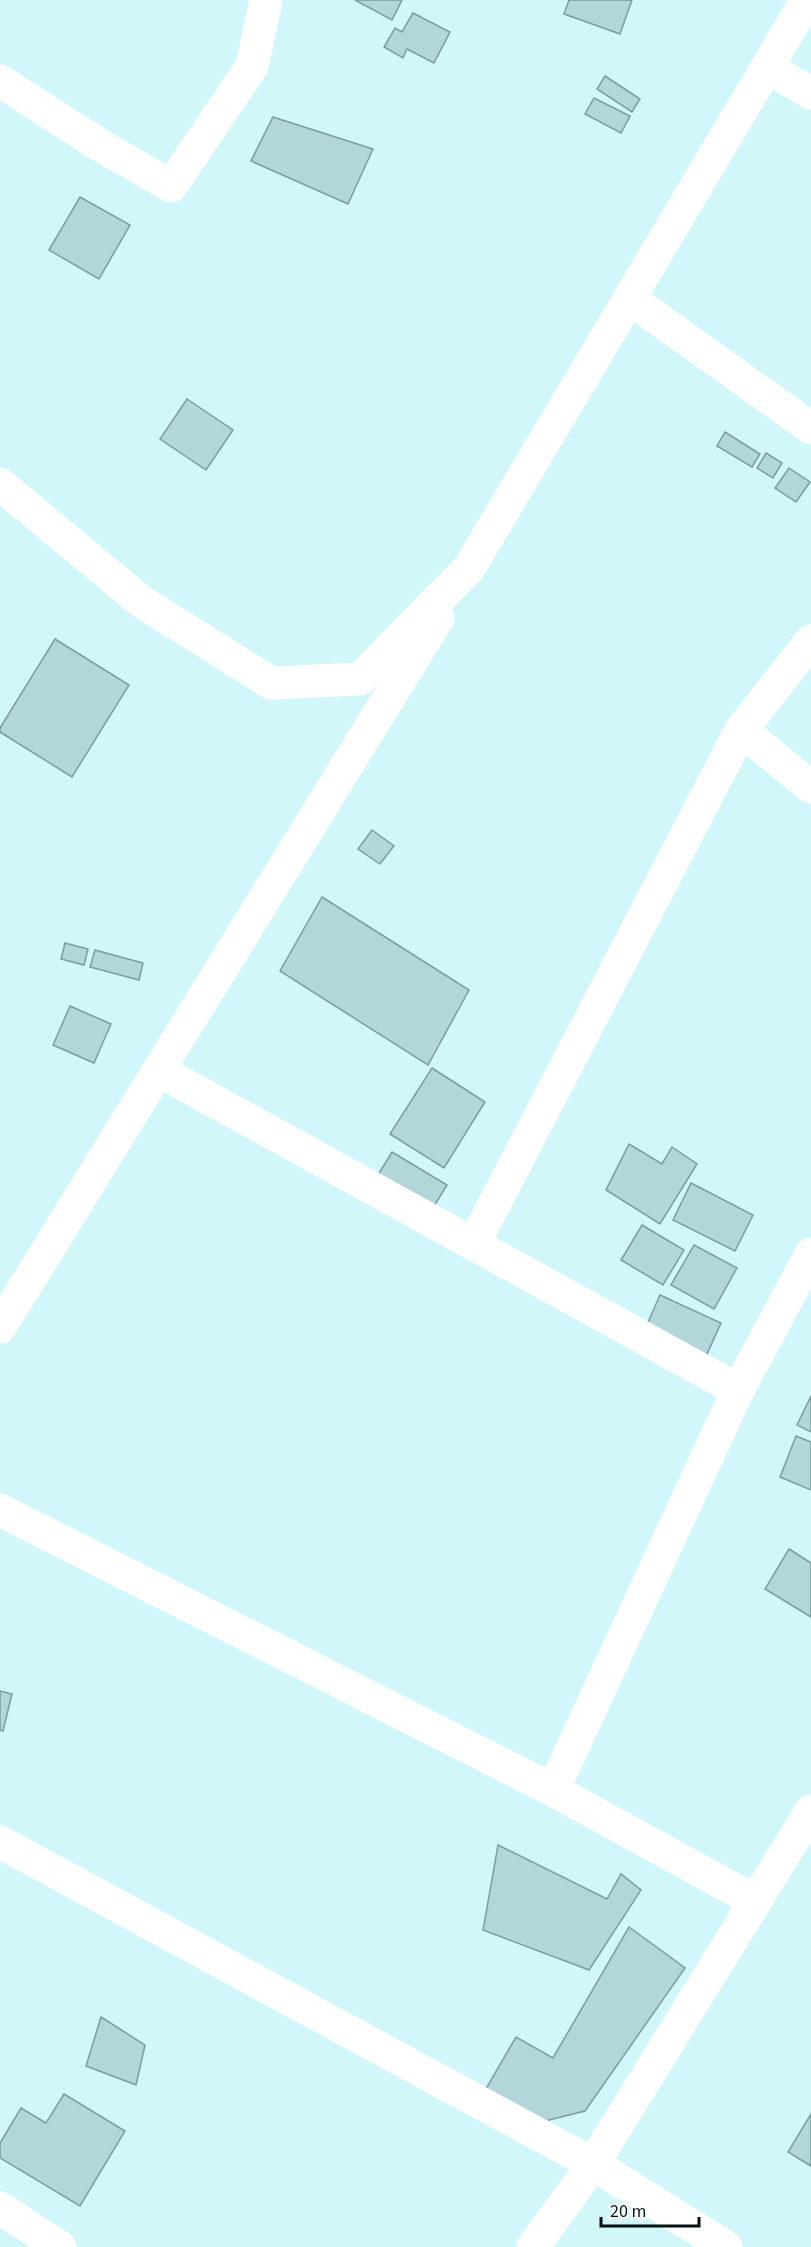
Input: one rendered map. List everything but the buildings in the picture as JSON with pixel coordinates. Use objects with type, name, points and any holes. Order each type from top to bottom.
[{"type":"street","points":[[0,81],[88,138],[171,186],[252,66],[266,0]]},
{"type":"street","points":[[0,1327],[469,568],[807,0]]},
{"type":"street","points":[[768,68],[811,93]]},
{"type":"street","points":[[630,299],[811,428]]},
{"type":"street","points":[[0,484],[142,602],[271,683],[360,679],[469,568]]},
{"type":"street","points":[[474,1243],[741,730],[811,641]]},
{"type":"street","points":[[741,730],[811,787]]},
{"type":"street","points":[[158,1070],[738,1390]]},
{"type":"street","points":[[553,1790],[738,1390],[811,1254]]},
{"type":"street","points":[[0,1510],[553,1790],[755,1901]]},
{"type":"street","points":[[533,2247],[593,2164],[811,1811]]},
{"type":"street","points":[[0,1842],[593,2164],[726,2247]]},
{"type":"street","points":[[0,2208],[60,2247]]}]
